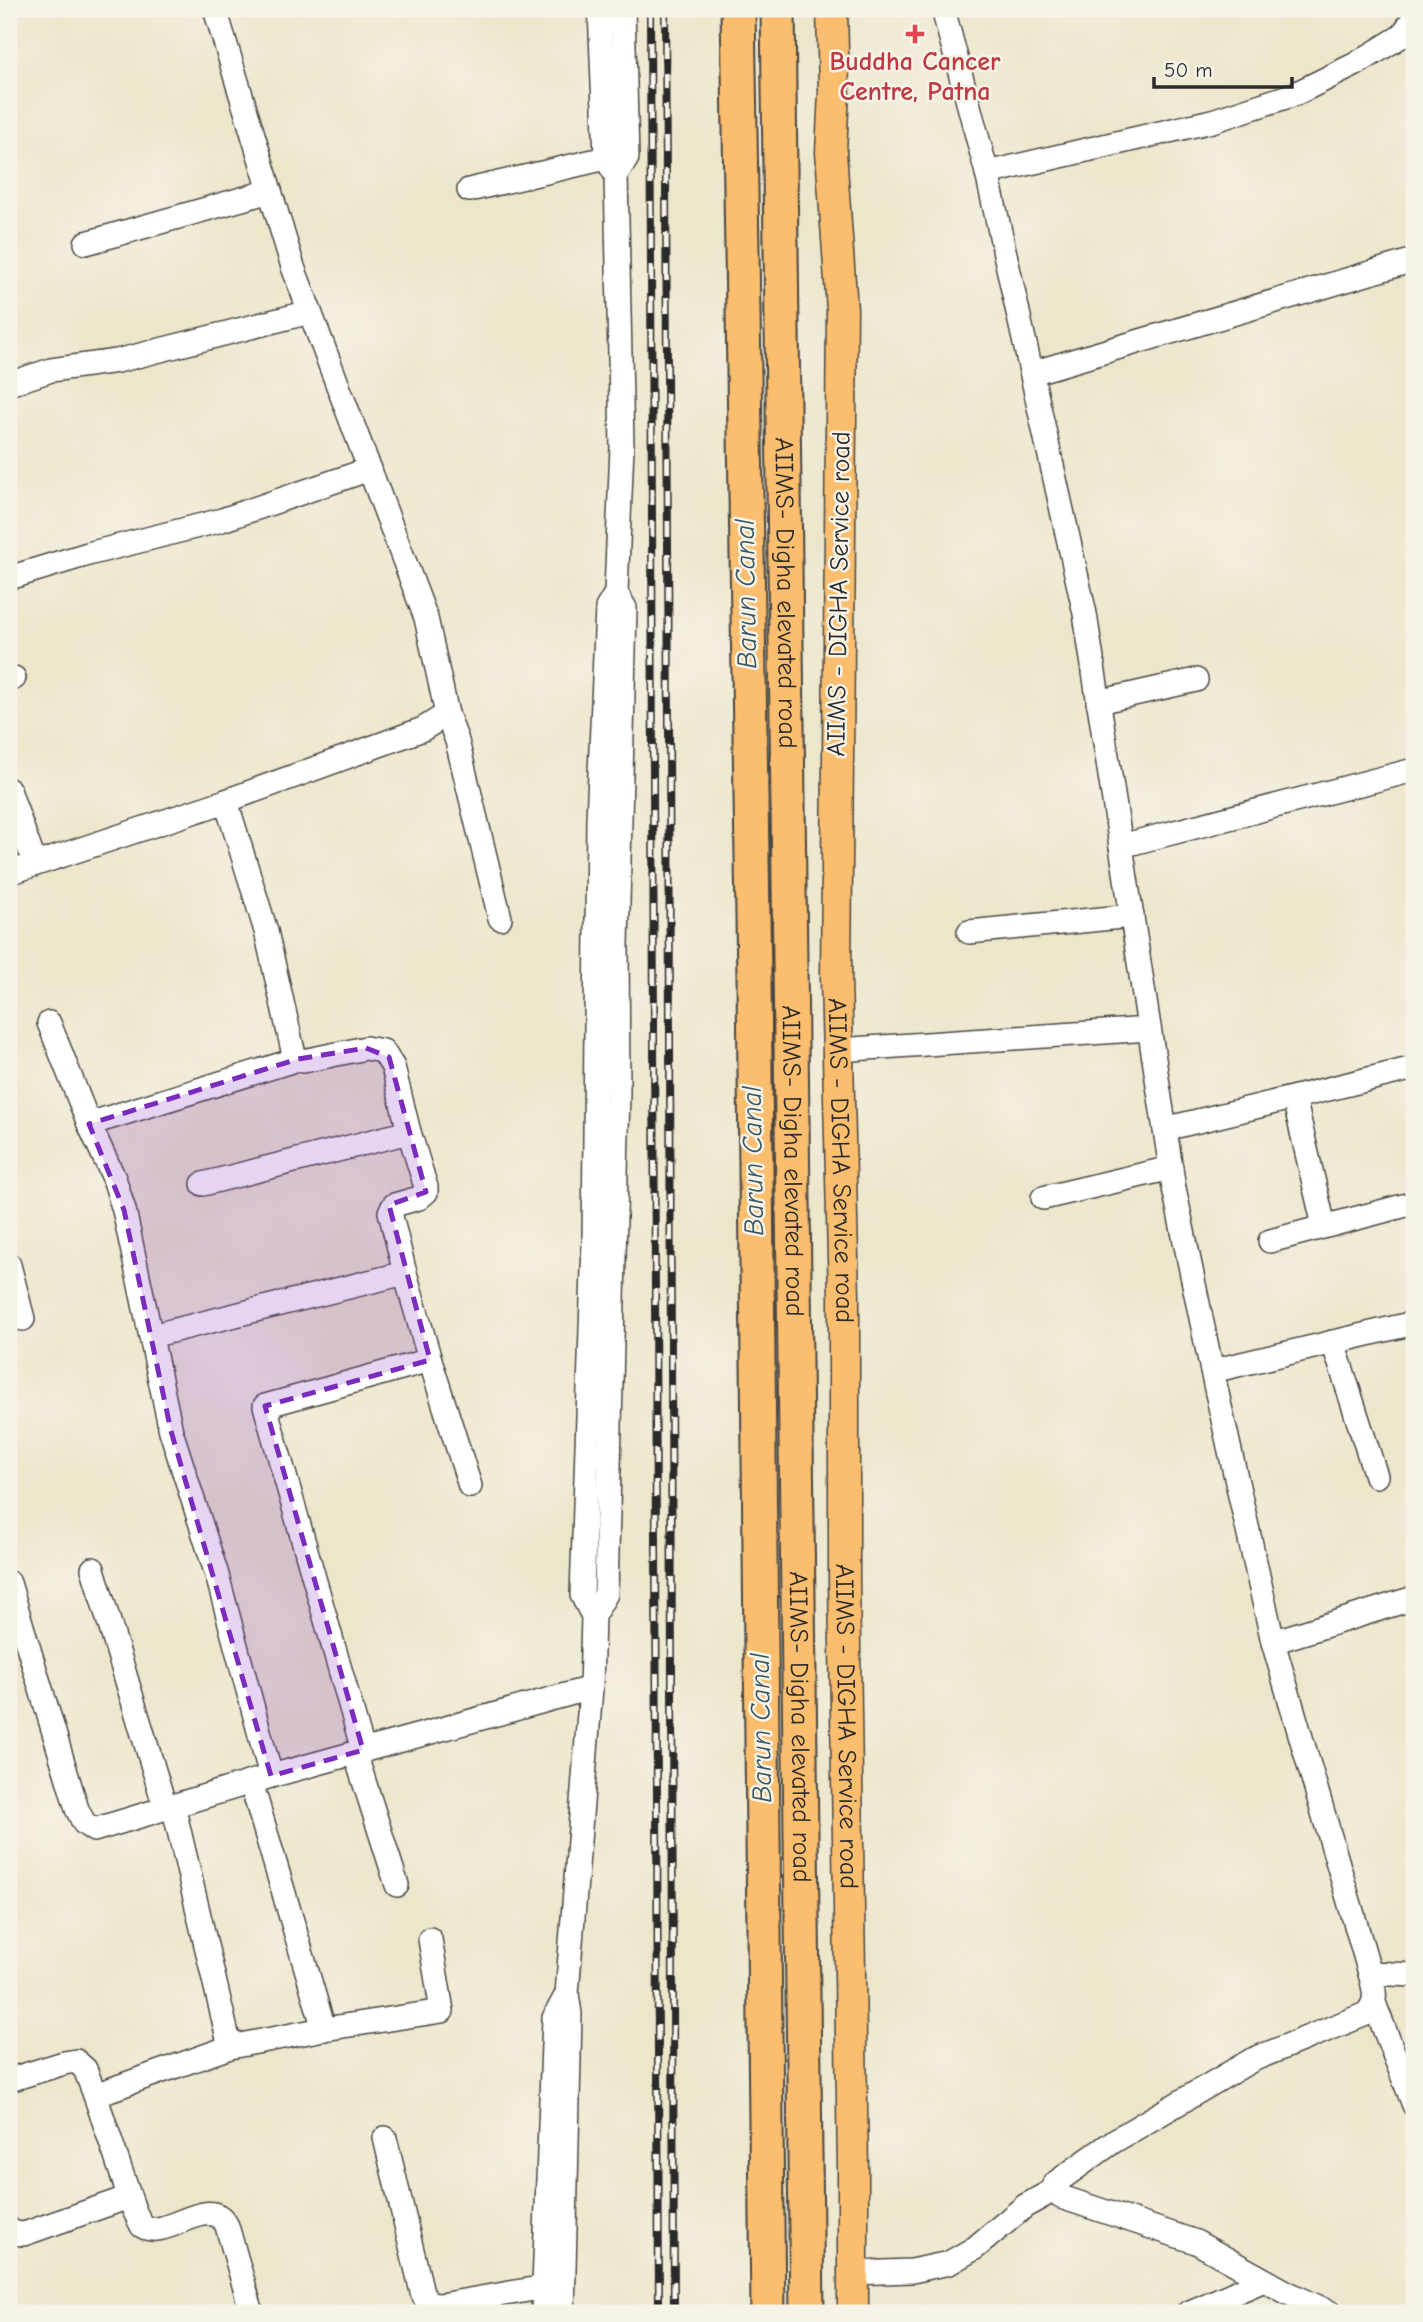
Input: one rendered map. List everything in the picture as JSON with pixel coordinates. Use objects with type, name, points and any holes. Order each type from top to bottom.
[{"type":"highway","name":"AIIMS- Digha elevated road","points":[[738,9],[754,978],[768,2313]]},
{"type":"highway","name":"AIIMS- Digha elevated road","points":[[778,9],[807,2313]]},
{"type":"main road","name":"AIIMS - DIGHA Service road","points":[[832,9],[834,92],[831,152],[842,310],[836,965],[844,1297],[844,1580],[853,2313]]},
{"type":"street","points":[[215,9],[293,267],[426,618],[447,714],[457,741],[500,918]]},
{"type":"street","points":[[600,9],[616,163]]},
{"type":"street","points":[[543,2313],[554,2285],[570,2014],[567,1994],[591,1688],[593,1616],[606,1594],[618,1091],[617,946],[625,608],[616,593],[622,446],[616,163],[623,9]]},
{"type":"street","points":[[943,9],[987,173],[1086,614],[1171,1168],[1212,1371],[1273,1642],[1370,1973],[1374,2003],[1414,2105]]},
{"type":"street","points":[[987,173],[1212,121],[1295,94],[1368,57],[1403,35],[1412,20]]},
{"type":"street","points":[[1412,20],[1414,47]]},
{"type":"street","points":[[469,190],[616,163]]},
{"type":"street","points":[[86,243],[270,191]]},
{"type":"street","points":[[1032,373],[1414,260]]},
{"type":"street","points":[[9,384],[51,370],[117,361],[310,312]]},
{"type":"street","points":[[9,578],[88,554],[222,520],[370,469]]},
{"type":"street","points":[[1098,702],[1196,680]]},
{"type":"street","points":[[9,873],[226,801],[423,729],[447,714]]},
{"type":"street","points":[[1121,846],[1414,770]]},
{"type":"street","points":[[9,790],[35,864]]},
{"type":"street","points":[[226,801],[266,931],[292,1047],[298,1059]]},
{"type":"street","points":[[969,933],[1132,916]]},
{"type":"street","points":[[49,1023],[89,1124],[114,1178],[124,1210],[171,1431],[217,1575],[261,1779],[324,2029]]},
{"type":"street","points":[[838,1050],[1149,1028]]},
{"type":"street","points":[[89,1124],[298,1059],[311,1060],[366,1048],[383,1051],[393,1067],[426,1192],[422,1196],[398,1203],[390,1212],[430,1360],[470,1486]]},
{"type":"street","points":[[1165,1129],[1414,1068]]},
{"type":"street","points":[[1294,1098],[1324,1226]]},
{"type":"street","points":[[203,1184],[409,1132]]},
{"type":"street","points":[[1043,1198],[1171,1168]]},
{"type":"street","points":[[1269,1241],[1414,1203]]},
{"type":"street","points":[[9,1265],[23,1319]]},
{"type":"street","points":[[151,1336],[405,1273]]},
{"type":"street","points":[[1212,1371],[1414,1323]]},
{"type":"street","points":[[1333,1342],[1376,1476]]},
{"type":"street","points":[[397,1885],[265,1406],[430,1360]]},
{"type":"street","points":[[93,1569],[169,1806],[230,2047]]},
{"type":"street","points":[[9,1583],[78,1809],[84,1823],[94,1830],[261,1779],[591,1688]]},
{"type":"street","points":[[1273,1642],[1414,1598]]},
{"type":"street","points":[[96,2095],[230,2047],[442,2011],[430,1940]]},
{"type":"street","points":[[1370,1973],[1414,1975]]},
{"type":"street","points":[[1054,2190],[1058,2181],[1114,2141],[1252,2060],[1366,2014],[1374,2003]]},
{"type":"street","points":[[9,2080],[76,2061],[85,2069],[139,2222],[145,2229],[150,2230],[205,2214],[221,2216],[227,2227],[252,2313]]},
{"type":"street","points":[[385,2138],[422,2292],[428,2304],[440,2305],[554,2285]]},
{"type":"street","points":[[853,2273],[912,2271],[949,2263],[975,2248],[1025,2206],[1054,2190]]},
{"type":"street","points":[[1054,2190],[1061,2197],[1196,2242],[1331,2313]]},
{"type":"street","points":[[9,2229],[13,2234],[24,2234],[129,2197]]},
{"type":"street","points":[[1188,2313],[1264,2280]]},
{"type":"street","points":[[554,2285],[563,2313]]},
{"type":"highlighted area","points":[[366,1048],[389,1057],[426,1192],[389,1205],[430,1360],[265,1406],[363,1750],[271,1776],[171,1431],[124,1210],[89,1124],[298,1059]]},
{"type":"railway","points":[[650,9],[659,2313]]},
{"type":"railway","points":[[665,9],[674,2313]]},
{"type":"place","name":"Buddha Cancer Centre, Patna","points":[[915,34]]},
{"type":"water label","name":"Barun Canal","points":[[746,594]]},
{"type":"water label","name":"Barun Canal","points":[[753,1161]]},
{"type":"water label","name":"Barun Canal","points":[[761,1728]]}]
